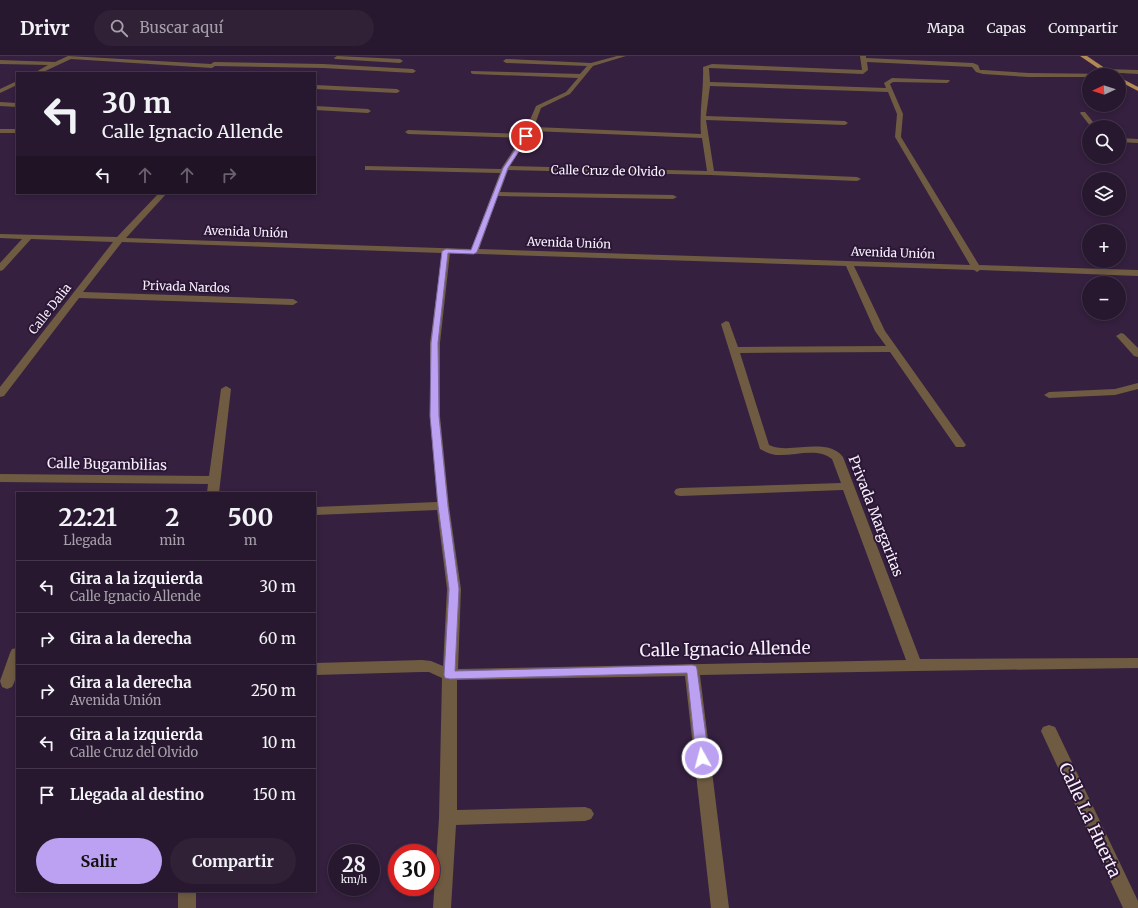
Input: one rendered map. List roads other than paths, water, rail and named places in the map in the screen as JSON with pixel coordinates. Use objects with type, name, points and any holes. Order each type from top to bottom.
[{"type":"main road","points":[[1083,56],[1101,68]]},
{"type":"main road","points":[[1126,83],[1138,89]]},
{"type":"street","points":[[39,72],[72,56],[213,65],[323,66],[413,71]]},
{"type":"street","points":[[202,72],[228,56]]},
{"type":"street","points":[[506,61],[591,65],[623,56]]},
{"type":"street","points":[[314,72],[339,57],[400,61]]},
{"type":"street","points":[[711,173],[704,136],[703,118],[707,84],[706,66],[730,64],[860,72],[865,71],[863,58],[973,65],[976,66],[979,72],[1029,75],[1082,75]]},
{"type":"street","points":[[0,62],[55,64]]},
{"type":"street","points":[[474,252],[505,170],[528,133],[538,107],[568,93],[591,65]]},
{"type":"street","points":[[473,72],[582,76]]},
{"type":"street","points":[[1126,72],[1138,72]]},
{"type":"street","points":[[947,81],[892,80],[887,83],[900,114],[898,137],[977,268]]},
{"type":"street","points":[[0,91],[16,83]]},
{"type":"street","points":[[707,84],[891,90]]},
{"type":"street","points":[[316,87],[397,92]]},
{"type":"street","points":[[0,104],[16,105]]},
{"type":"street","points":[[316,108],[368,111]]},
{"type":"street","points":[[1083,113],[1088,120]]},
{"type":"street","points":[[703,118],[845,122]]},
{"type":"street","points":[[0,131],[16,132]]},
{"type":"street","points":[[408,132],[704,136]]},
{"type":"street","points":[[1126,140],[1138,141]]},
{"type":"street","name":"Calle Cruz de Olvido","points":[[368,168],[711,173],[857,179]]},
{"type":"street","name":"Calle Dalia","points":[[2,389],[78,295],[120,239],[162,194]]},
{"type":"street","points":[[495,194],[673,197]]},
{"type":"street","name":"Avenida Unión","points":[[0,236],[1138,273]]},
{"type":"street","points":[[0,268],[29,237]]},
{"type":"street","points":[[442,908],[448,818],[450,675],[454,589],[443,506],[435,416],[435,343],[446,251]]},
{"type":"street","points":[[849,264],[880,331],[960,445]]},
{"type":"street","name":"Privada Nardos","points":[[78,295],[293,302]]},
{"type":"street","name":"Privada Margaritas","points":[[726,324],[764,447],[778,452],[822,450],[832,452],[837,457],[915,665]]},
{"type":"street","points":[[1121,336],[1138,354]]},
{"type":"street","points":[[734,350],[893,349]]},
{"type":"street","points":[[1049,396],[1115,392],[1138,386]]},
{"type":"street","points":[[213,492],[226,389]]},
{"type":"street","name":"Calle Bugambilias","points":[[0,478],[214,480]]},
{"type":"street","points":[[680,492],[848,486]]},
{"type":"street","points":[[316,511],[443,506]]},
{"type":"street","points":[[8,683],[16,656]]},
{"type":"street","name":"Calle Ignacio Allende","points":[[316,669],[422,666],[431,667],[450,675],[915,665],[1138,663]]},
{"type":"street","points":[[692,669],[720,908]]},
{"type":"street","name":"Calle La Huerta","points":[[1049,731],[1132,908]]},
{"type":"street","points":[[448,818],[585,814]]},
{"type":"street","points":[[187,892],[187,908]]}]
